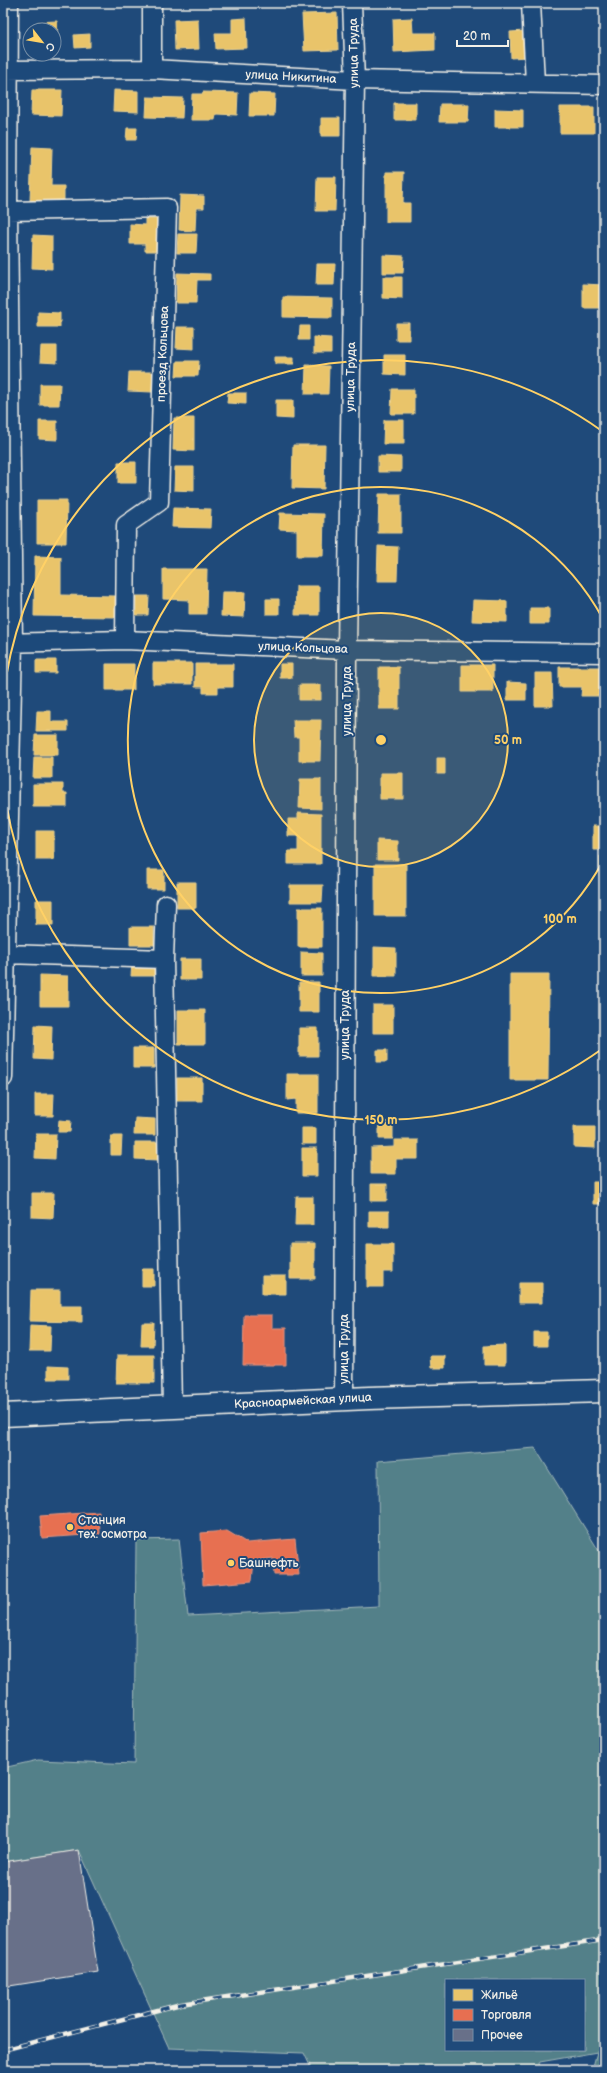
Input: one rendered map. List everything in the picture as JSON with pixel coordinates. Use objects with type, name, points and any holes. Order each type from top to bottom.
[{"type":"main road","name":"Красноармейская улица","points":[[3,1415],[344,1399],[604,1391]]},
{"type":"street","points":[[3,1078],[6,954],[8,643],[8,211],[6,70],[9,3]]},
{"type":"street","points":[[152,3],[152,69]]},
{"type":"street","name":"улица Труда","points":[[344,1399],[347,650],[355,80],[352,3]]},
{"type":"street","points":[[531,3],[535,83]]},
{"type":"street","name":"улица Никитина","points":[[6,70],[152,69],[355,80],[604,85]]},
{"type":"street","name":"проезд Кольцова","points":[[8,211],[166,208],[159,502],[126,525],[125,640]]},
{"type":"street","name":"улица Кольцова","points":[[8,643],[125,640],[347,650],[604,653]]},
{"type":"street","points":[[166,904],[164,959],[172,1407]]},
{"type":"street","points":[[6,954],[164,959]]},
{"type":"green space","points":[[535,1448],[604,1559],[604,2070],[592,2070],[597,2052],[540,2062],[535,2070],[312,2070],[304,2053],[169,2048],[79,1850],[3,1862],[3,1768],[38,1760],[134,1764],[136,1540],[179,1539],[188,1616],[379,1606],[378,1461]]},
{"type":"building: Жильё","points":[[337,13],[338,50],[304,51],[302,14]]},
{"type":"building: Жильё","points":[[246,18],[247,48],[216,49],[215,33],[232,33],[232,19]]},
{"type":"building: Жильё","points":[[412,18],[413,33],[435,33],[435,50],[394,52],[393,19]]},
{"type":"building: Жильё","points":[[198,19],[199,49],[175,50],[174,20]]},
{"type":"building: Жильё","points":[[57,21],[57,22],[37,22]]},
{"type":"building: Жильё","points":[[525,31],[527,57],[511,58],[510,32]]},
{"type":"building: Жильё","points":[[90,34],[90,47],[75,48],[74,35]]},
{"type":"building: Жильё","points":[[32,90],[62,90],[61,116],[31,115]]},
{"type":"building: Жильё","points":[[114,90],[138,91],[138,112],[113,111]]},
{"type":"building: Жильё","points":[[203,92],[238,93],[237,115],[216,114],[215,120],[191,120],[192,94],[203,94]]},
{"type":"building: Жильё","points":[[250,93],[275,94],[274,116],[249,116]]},
{"type":"building: Жильё","points":[[147,97],[183,98],[182,118],[146,117]]},
{"type":"building: Жильё","points":[[394,103],[416,103],[416,120],[394,120]]},
{"type":"building: Жильё","points":[[440,104],[469,104],[468,122],[439,122]]},
{"type":"building: Жильё","points":[[560,107],[594,107],[594,133],[560,133]]},
{"type":"building: Жильё","points":[[495,109],[523,110],[523,127],[495,127]]},
{"type":"building: Жильё","points":[[321,118],[340,118],[340,136],[321,136]]},
{"type":"building: Жильё","points":[[127,128],[137,128],[136,140],[126,140]]},
{"type":"building: Жильё","points":[[32,147],[52,148],[51,186],[64,186],[64,201],[30,201]]},
{"type":"building: Жильё","points":[[386,172],[404,172],[403,203],[410,203],[410,222],[386,222]]},
{"type":"building: Жильё","points":[[317,177],[336,177],[335,211],[316,211]]},
{"type":"building: Жильё","points":[[180,195],[204,196],[204,208],[196,208],[195,231],[179,230]]},
{"type":"building: Жильё","points":[[145,219],[159,219],[158,251],[145,251],[145,244],[130,244],[130,224],[145,225]]},
{"type":"building: Жильё","points":[[178,234],[197,234],[196,253],[177,253]]},
{"type":"building: Жильё","points":[[33,235],[52,236],[52,269],[32,268]]},
{"type":"building: Жильё","points":[[383,255],[404,256],[403,273],[383,273]]},
{"type":"building: Жильё","points":[[317,264],[335,264],[334,285],[316,285]]},
{"type":"building: Жильё","points":[[177,273],[210,274],[210,280],[197,280],[196,303],[176,303]]},
{"type":"building: Жильё","points":[[383,277],[402,277],[402,299],[383,298]]},
{"type":"building: Жильё","points":[[583,284],[604,285],[604,308],[583,308]]},
{"type":"building: Жильё","points":[[283,297],[332,298],[332,318],[283,317]]},
{"type":"building: Жильё","points":[[38,312],[60,313],[60,327],[38,327]]},
{"type":"building: Жильё","points":[[396,323],[409,323],[409,340],[396,340]]},
{"type":"building: Жильё","points":[[300,326],[309,326],[309,340],[299,340]]},
{"type":"building: Жильё","points":[[177,327],[194,327],[194,349],[176,348]]},
{"type":"building: Жильё","points":[[314,337],[331,338],[331,353],[314,353]]},
{"type":"building: Жильё","points":[[41,346],[57,346],[57,363],[40,362]]},
{"type":"building: Жильё","points":[[384,355],[405,355],[405,375],[384,374]]},
{"type":"building: Жильё","points":[[275,357],[294,357],[294,364],[275,364]]},
{"type":"building: Жильё","points":[[177,361],[199,361],[198,376],[176,376]]},
{"type":"building: Жильё","points":[[306,365],[329,366],[328,394],[305,394]]},
{"type":"building: Жильё","points":[[129,372],[153,372],[152,392],[128,391]]},
{"type":"building: Жильё","points":[[40,384],[60,384],[59,405],[40,405]]},
{"type":"building: Жильё","points":[[392,389],[414,389],[414,414],[391,414]]},
{"type":"building: Жильё","points":[[228,393],[246,393],[246,404],[227,403]]},
{"type":"building: Жильё","points":[[276,400],[293,400],[293,419],[276,418]]},
{"type":"building: Жильё","points":[[174,418],[194,418],[194,451],[173,450]]},
{"type":"building: Жильё","points":[[384,420],[404,420],[404,444],[383,444]]},
{"type":"building: Жильё","points":[[39,421],[57,421],[57,440],[39,439]]},
{"type":"building: Жильё","points":[[293,445],[325,445],[324,489],[292,488]]},
{"type":"building: Жильё","points":[[378,456],[401,457],[401,472],[378,472]]},
{"type":"building: Жильё","points":[[118,462],[136,462],[136,483],[118,483]]},
{"type":"building: Жильё","points":[[175,467],[194,467],[194,491],[174,490]]},
{"type":"building: Жильё","points":[[379,494],[401,494],[401,533],[378,533]]},
{"type":"building: Жильё","points":[[37,500],[67,500],[66,543],[37,543]]},
{"type":"building: Жильё","points":[[173,508],[211,509],[210,528],[172,527]]},
{"type":"building: Жильё","points":[[280,513],[324,514],[323,556],[297,556],[297,530],[279,529]]},
{"type":"building: Жильё","points":[[378,546],[398,547],[397,581],[377,581]]},
{"type":"building: Жильё","points":[[35,556],[61,557],[61,595],[115,596],[115,617],[34,616]]},
{"type":"building: Жильё","points":[[163,569],[207,569],[206,614],[189,614],[189,600],[163,599]]},
{"type":"building: Жильё","points":[[296,586],[319,586],[319,615],[295,615]]},
{"type":"building: Жильё","points":[[222,592],[245,592],[244,617],[221,616]]},
{"type":"building: Жильё","points":[[136,596],[149,596],[148,615],[136,615]]},
{"type":"building: Жильё","points":[[266,599],[279,599],[279,614],[266,614]]},
{"type":"building: Жильё","points":[[473,600],[507,601],[507,622],[472,621]]},
{"type":"building: Жильё","points":[[530,608],[549,608],[549,624],[530,624]]},
{"type":"building: Жильё","points":[[36,660],[56,660],[56,673],[36,673]]},
{"type":"building: Жильё","points":[[153,663],[192,663],[192,684],[153,684]]},
{"type":"building: Жильё","points":[[106,664],[134,664],[134,690],[106,690]]},
{"type":"building: Жильё","points":[[195,664],[233,664],[233,687],[218,687],[218,693],[203,693],[203,687],[195,687]]},
{"type":"building: Жильё","points":[[280,664],[292,664],[292,678],[280,678]]},
{"type":"building: Жильё","points":[[462,665],[493,665],[493,692],[462,692]]},
{"type":"building: Жильё","points":[[379,667],[399,667],[399,709],[379,709]]},
{"type":"building: Жильё","points":[[559,667],[601,667],[601,696],[581,696],[582,687],[559,687]]},
{"type":"building: Жильё","points":[[535,673],[552,673],[553,706],[535,706]]},
{"type":"building: Жильё","points":[[507,682],[526,683],[526,700],[507,700]]},
{"type":"building: Жильё","points":[[299,685],[321,685],[321,700],[299,700]]},
{"type":"building: Жильё","points":[[37,711],[51,711],[51,722],[68,722],[68,731],[36,731]]},
{"type":"building: Жильё","points":[[293,720],[321,720],[320,761],[299,761],[299,737],[294,737]]},
{"type":"building: Жильё","points":[[35,735],[58,735],[58,755],[34,755]]},
{"type":"building: Жильё","points":[[34,757],[52,757],[52,778],[33,778]]},
{"type":"building: Жильё","points":[[437,758],[445,758],[445,774],[437,774]]},
{"type":"building: Жильё","points":[[380,773],[403,773],[403,799],[380,799]]},
{"type":"building: Жильё","points":[[300,779],[321,779],[321,809],[299,808]]},
{"type":"building: Жильё","points":[[33,784],[63,784],[63,793],[67,793],[67,807],[33,807]]},
{"type":"building: Жильё","points":[[298,813],[321,814],[321,864],[288,864],[288,851],[298,851],[298,836],[288,836],[288,819],[298,819]]},
{"type":"building: Жильё","points":[[593,826],[604,826],[604,850],[593,850]]},
{"type":"building: Жильё","points":[[36,831],[54,831],[54,860],[36,860]]},
{"type":"building: Жильё","points":[[377,840],[398,841],[398,860],[377,860]]},
{"type":"building: Жильё","points":[[600,856],[604,856],[604,876],[600,876]]},
{"type":"building: Жильё","points":[[375,864],[406,864],[406,916],[375,916]]},
{"type":"building: Жильё","points":[[147,870],[164,870],[164,889],[147,889]]},
{"type":"building: Жильё","points":[[177,882],[196,882],[196,908],[177,908]]},
{"type":"building: Жильё","points":[[290,885],[323,885],[322,902],[290,902]]},
{"type":"building: Жильё","points":[[36,900],[53,900],[53,925],[36,925]]},
{"type":"building: Жильё","points":[[298,908],[322,908],[322,947],[298,947]]},
{"type":"building: Жильё","points":[[130,927],[154,927],[154,945],[130,945]]},
{"type":"building: Жильё","points":[[374,947],[396,948],[396,976],[374,976]]},
{"type":"building: Жильё","points":[[301,952],[322,953],[322,976],[301,976]]},
{"type":"building: Жильё","points":[[180,959],[201,959],[201,980],[180,980]]},
{"type":"building: Жильё","points":[[132,963],[155,963],[155,976],[131,976]]},
{"type":"building: Жильё","points":[[510,974],[549,974],[548,1080],[510,1080]]},
{"type":"building: Жильё","points":[[40,975],[68,976],[68,1006],[40,1006]]},
{"type":"building: Жильё","points":[[299,982],[319,982],[319,1012],[299,1012]]},
{"type":"building: Жильё","points":[[373,1005],[393,1005],[393,1033],[373,1033]]},
{"type":"building: Жильё","points":[[178,1010],[205,1010],[205,1044],[178,1044]]},
{"type":"building: Жильё","points":[[35,1025],[52,1026],[51,1060],[34,1059]]},
{"type":"building: Жильё","points":[[299,1028],[318,1028],[318,1056],[299,1056]]},
{"type":"building: Жильё","points":[[133,1048],[154,1048],[154,1068],[133,1068]]},
{"type":"building: Жильё","points":[[377,1050],[387,1050],[387,1062],[377,1062]]},
{"type":"building: Жильё","points":[[287,1074],[318,1074],[318,1113],[296,1113],[296,1099],[287,1100]]},
{"type":"building: Жильё","points":[[177,1078],[202,1078],[202,1101],[177,1101]]},
{"type":"building: Жильё","points":[[35,1094],[54,1094],[53,1116],[35,1116]]},
{"type":"building: Жильё","points":[[135,1118],[155,1119],[155,1135],[134,1135]]},
{"type":"building: Жильё","points":[[59,1120],[71,1121],[70,1132],[58,1132]]},
{"type":"building: Жильё","points":[[379,1124],[393,1124],[393,1139],[379,1139]]},
{"type":"building: Жильё","points":[[574,1127],[595,1127],[595,1148],[574,1147]]},
{"type":"building: Жильё","points":[[302,1128],[316,1128],[316,1144],[302,1144]]},
{"type":"building: Жильё","points":[[36,1134],[56,1134],[55,1159],[35,1158]]},
{"type":"building: Жильё","points":[[111,1136],[122,1136],[121,1155],[111,1155]]},
{"type":"building: Жильё","points":[[394,1140],[418,1140],[418,1159],[396,1159],[396,1174],[371,1174],[371,1148],[394,1147]]},
{"type":"building: Жильё","points":[[135,1142],[158,1142],[158,1160],[135,1159]]},
{"type":"building: Жильё","points":[[302,1148],[317,1148],[317,1176],[302,1176]]},
{"type":"building: Жильё","points":[[593,1182],[604,1182],[604,1204],[593,1204]]},
{"type":"building: Жильё","points":[[371,1184],[387,1184],[387,1201],[371,1201]]},
{"type":"building: Жильё","points":[[32,1193],[54,1193],[53,1218],[32,1217]]},
{"type":"building: Жильё","points":[[296,1197],[313,1197],[313,1225],[295,1225]]},
{"type":"building: Жильё","points":[[369,1211],[389,1211],[389,1227],[369,1227]]},
{"type":"building: Жильё","points":[[290,1243],[315,1243],[315,1279],[290,1279]]},
{"type":"building: Жильё","points":[[367,1244],[393,1244],[393,1272],[383,1272],[383,1287],[367,1287]]},
{"type":"building: Жильё","points":[[142,1269],[154,1269],[154,1286],[142,1286]]},
{"type":"building: Жильё","points":[[262,1276],[286,1276],[286,1294],[262,1294]]},
{"type":"building: Жильё","points":[[519,1283],[542,1283],[542,1303],[519,1303]]},
{"type":"building: Жильё","points":[[31,1290],[60,1290],[60,1306],[82,1306],[82,1322],[30,1321]]},
{"type":"building: Жильё","points":[[142,1323],[154,1323],[153,1346],[141,1346]]},
{"type":"building: Жильё","points":[[30,1325],[51,1326],[50,1351],[29,1351]]},
{"type":"building: Жильё","points":[[534,1332],[547,1332],[547,1346],[534,1346]]},
{"type":"building: Жильё","points":[[505,1345],[505,1365],[484,1365],[484,1346]]},
{"type":"building: Жильё","points":[[117,1355],[154,1355],[154,1383],[116,1383]]},
{"type":"building: Жильё","points":[[430,1356],[445,1356],[445,1368],[431,1368]]},
{"type":"building: Жильё","points":[[48,1366],[68,1367],[68,1379],[48,1379]]},
{"type":"building: Торговля","points":[[244,1315],[272,1315],[272,1328],[286,1328],[286,1365],[243,1365]]},
{"type":"building: Торговля","points":[[99,1512],[100,1534],[42,1538],[40,1516]]},
{"type":"building: Торговля","points":[[227,1531],[247,1543],[295,1539],[299,1575],[274,1575],[273,1558],[254,1561],[252,1581],[203,1585],[201,1533]]},
{"type":"building: Прочее","points":[[79,1850],[98,1972],[3,1987],[3,1862]]},
{"type":"railway","points":[[3,2050],[181,2004],[604,1940]]},
{"type":"place","name":"Станция тех. осмотра","points":[[70,1527]]},
{"type":"place","name":"Башнефть","points":[[231,1563]]}]
